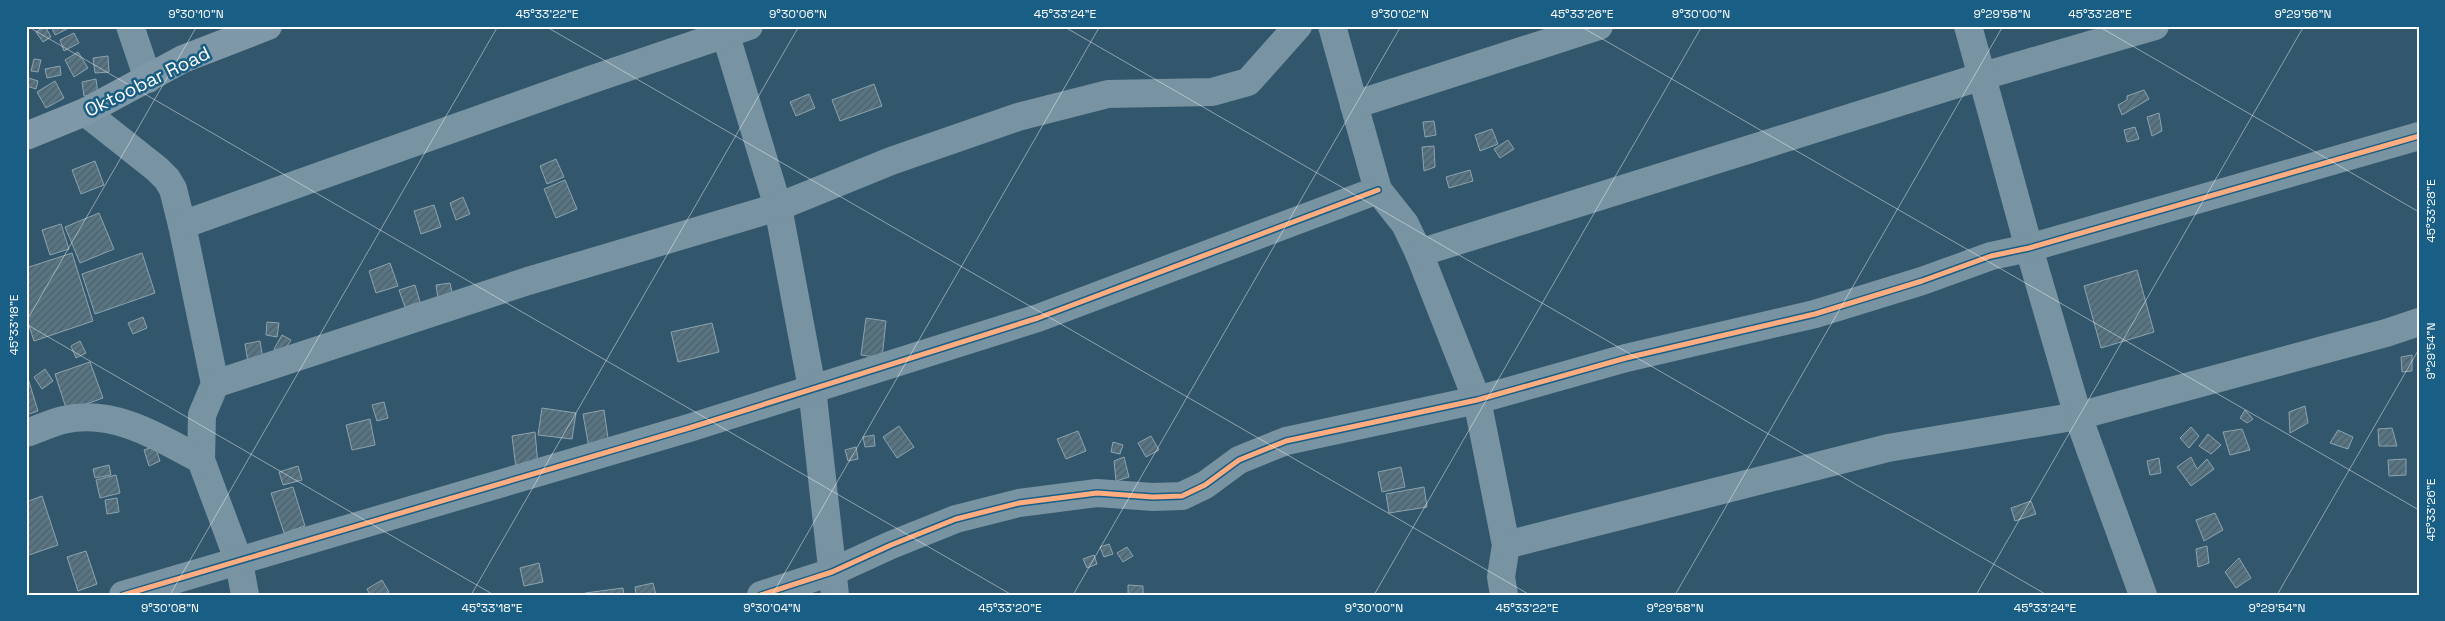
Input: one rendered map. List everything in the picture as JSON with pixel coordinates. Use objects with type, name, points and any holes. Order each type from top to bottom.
[{"type":"street","points":[[130,26],[148,79]]},
{"type":"street","name":"Oktoobar Road","points":[[26,136],[85,112],[183,59],[268,26]]},
{"type":"street","points":[[215,384],[528,281],[778,207],[890,161],[1018,116],[1108,94],[1212,92],[1248,82],[1298,26]]},
{"type":"street","points":[[1332,26],[1378,190],[1405,224],[1419,253],[1477,400],[1506,545],[1501,577],[1504,595]]},
{"type":"street","points":[[1354,105],[1598,26]]},
{"type":"street","points":[[1968,26],[2029,248],[2078,416],[2143,595]]},
{"type":"street","points":[[1419,253],[1983,76],[2155,26]]},
{"type":"street","points":[[182,225],[732,29],[778,207],[812,388],[834,584]]},
{"type":"street","points":[[85,112],[167,179],[173,188],[215,384],[202,416],[201,460],[239,562],[245,595]]},
{"type":"street","points":[[761,595],[834,584],[891,545],[956,519],[1019,503],[1097,493],[1182,496],[1205,485],[1239,460],[1286,441],[1477,400],[1626,358],[1815,314],[1913,284],[1991,256],[2029,248],[2419,136]]},
{"type":"street","points":[[123,595],[689,428],[1038,318],[1378,190]]},
{"type":"street","points":[[1506,545],[1888,448],[2078,416],[2386,333],[2419,322]]},
{"type":"street","points":[[26,433],[64,420],[104,420],[142,428],[201,460]]},
{"type":"building","points":[[45,26],[51,37],[43,42],[36,32]]},
{"type":"building","points":[[51,26],[65,26],[67,29],[55,35]]},
{"type":"building","points":[[74,33],[79,43],[64,51],[60,40]]},
{"type":"building","points":[[78,52],[88,68],[74,77],[65,60]]},
{"type":"building","points":[[108,56],[109,72],[95,73],[93,58]]},
{"type":"building","points":[[34,59],[41,60],[38,72],[31,71]]},
{"type":"building","points":[[60,66],[61,75],[47,78],[45,69]]},
{"type":"building","points":[[29,78],[38,81],[36,89],[27,86]]},
{"type":"building","points":[[96,79],[98,94],[84,96],[82,82]]},
{"type":"building","points":[[55,81],[64,98],[46,108],[37,92]]},
{"type":"building","points":[[874,84],[882,106],[840,121],[832,100]]},
{"type":"building","points":[[2144,90],[2149,99],[2122,115],[2118,105],[2127,100],[2127,96]]},
{"type":"building","points":[[809,94],[815,108],[796,116],[790,102]]},
{"type":"building","points":[[2159,113],[2162,131],[2152,136],[2147,117]]},
{"type":"building","points":[[1434,121],[1436,135],[1425,137],[1423,122]]},
{"type":"building","points":[[2135,127],[2139,139],[2127,142],[2124,130]]},
{"type":"building","points":[[1492,129],[1498,144],[1480,151],[1475,135]]},
{"type":"building","points":[[1508,140],[1514,149],[1500,158],[1494,149]]},
{"type":"building","points":[[1434,146],[1435,167],[1424,171],[1422,147]]},
{"type":"building","points":[[556,159],[564,177],[547,184],[540,166]]},
{"type":"building","points":[[95,161],[104,185],[81,194],[72,170]]},
{"type":"building","points":[[1470,170],[1473,181],[1449,188],[1446,177]]},
{"type":"building","points":[[565,180],[577,209],[556,218],[544,189]]},
{"type":"building","points":[[463,197],[470,214],[456,220],[450,203]]},
{"type":"building","points":[[434,205],[441,227],[421,234],[414,211]]},
{"type":"building","points":[[99,213],[114,249],[80,263],[65,227]]},
{"type":"building","points":[[61,224],[69,249],[50,255],[42,230]]},
{"type":"building","points":[[72,253],[93,321],[34,341],[26,316],[26,268]]},
{"type":"building","points":[[142,253],[155,293],[95,314],[82,274]]},
{"type":"building","points":[[390,263],[398,286],[376,293],[369,271]]},
{"type":"building","points":[[2137,270],[2154,332],[2101,348],[2084,286]]},
{"type":"building","points":[[450,283],[453,297],[438,299],[436,285]]},
{"type":"building","points":[[415,285],[420,302],[405,307],[399,290]]},
{"type":"building","points":[[143,317],[147,328],[133,334],[128,323]]},
{"type":"building","points":[[866,318],[886,321],[882,358],[861,355]]},
{"type":"building","points":[[267,322],[279,323],[277,337],[266,335]]},
{"type":"building","points":[[712,323],[719,352],[678,362],[671,332]]},
{"type":"building","points":[[282,335],[291,340],[282,354],[274,349]]},
{"type":"building","points":[[80,341],[86,353],[76,358],[71,346]]},
{"type":"building","points":[[260,341],[263,359],[248,362],[245,344]]},
{"type":"building","points":[[2412,355],[2412,371],[2402,372],[2401,357]]},
{"type":"building","points":[[90,362],[103,398],[67,411],[55,374]]},
{"type":"building","points":[[45,369],[53,381],[42,389],[34,377]]},
{"type":"building","points":[[26,372],[38,411],[26,415]]},
{"type":"building","points":[[384,402],[388,418],[377,421],[372,405]]},
{"type":"building","points":[[2305,406],[2308,423],[2290,433],[2289,412]]},
{"type":"building","points":[[542,408],[576,413],[572,439],[538,435]]},
{"type":"building","points":[[604,410],[609,445],[589,448],[583,414]]},
{"type":"building","points":[[2245,410],[2253,419],[2247,423],[2240,418]]},
{"type":"building","points":[[370,419],[375,445],[352,450],[346,425]]},
{"type":"building","points":[[899,426],[914,447],[897,458],[883,437]]},
{"type":"building","points":[[2191,427],[2199,436],[2189,448],[2180,438]]},
{"type":"building","points":[[2392,428],[2397,446],[2379,446],[2378,429]]},
{"type":"building","points":[[2242,429],[2250,450],[2230,455],[2223,432]]},
{"type":"building","points":[[2338,430],[2353,437],[2348,449],[2330,443]]},
{"type":"building","points":[[1078,431],[1086,451],[1066,459],[1057,439]]},
{"type":"building","points":[[535,432],[538,465],[516,468],[512,436]]},
{"type":"building","points":[[2208,434],[2221,445],[2211,454],[2199,446]]},
{"type":"building","points":[[874,435],[875,446],[865,447],[863,437]]},
{"type":"building","points":[[1151,436],[1159,450],[1146,457],[1138,443]]},
{"type":"building","points":[[1113,442],[1123,445],[1120,454],[1111,452]]},
{"type":"building","points":[[155,446],[160,461],[149,466],[144,450]]},
{"type":"building","points":[[856,447],[858,459],[848,461],[845,450]]},
{"type":"building","points":[[1124,457],[1129,477],[1116,481],[1114,461]]},
{"type":"building","points":[[2191,457],[2197,469],[2207,459],[2214,469],[2191,486],[2177,467]]},
{"type":"building","points":[[2159,458],[2161,473],[2150,475],[2147,461]]},
{"type":"building","points":[[2406,459],[2406,475],[2389,476],[2388,460]]},
{"type":"building","points":[[109,465],[111,475],[95,478],[93,469]]},
{"type":"building","points":[[298,466],[302,480],[283,485],[279,472]]},
{"type":"building","points":[[1401,467],[1405,487],[1382,492],[1378,472]]},
{"type":"building","points":[[116,475],[120,493],[100,498],[96,480]]},
{"type":"building","points":[[293,487],[305,526],[284,533],[271,493]]},
{"type":"building","points":[[1424,487],[1427,507],[1389,513],[1386,494]]},
{"type":"building","points":[[42,496],[58,545],[26,556],[26,502]]},
{"type":"building","points":[[117,498],[119,512],[107,514],[105,500]]},
{"type":"building","points":[[2031,501],[2036,514],[2015,521],[2011,508]]},
{"type":"building","points":[[2215,513],[2223,530],[2204,541],[2196,520]]},
{"type":"building","points":[[1109,544],[1113,554],[1104,557],[1100,547]]},
{"type":"building","points":[[2207,546],[2209,563],[2198,567],[2196,549]]},
{"type":"building","points":[[1127,547],[1133,556],[1123,562],[1117,553]]},
{"type":"building","points":[[86,551],[97,584],[78,591],[67,557]]},
{"type":"building","points":[[1094,555],[1097,564],[1087,568],[1083,559]]},
{"type":"building","points":[[2239,558],[2251,578],[2236,588],[2225,572]]},
{"type":"building","points":[[539,563],[543,582],[524,586],[520,568]]},
{"type":"building","points":[[382,580],[389,592],[385,595],[370,595],[367,589]]},
{"type":"building","points":[[653,583],[656,595],[636,595],[635,587]]},
{"type":"building","points":[[1128,585],[1143,586],[1143,595],[1128,595]]},
{"type":"building","points":[[623,588],[624,595],[585,595],[585,593]]},
{"type":"cycle path","points":[[761,595],[832,572],[891,545],[956,519],[1019,503],[1097,493],[1153,497],[1182,496],[1205,485],[1239,460],[1286,441],[1477,400],[1626,358],[1815,314],[1922,281],[1991,256],[2029,248],[2419,136]]},
{"type":"cycle path","points":[[123,595],[689,428],[1038,318],[1378,190]]}]
